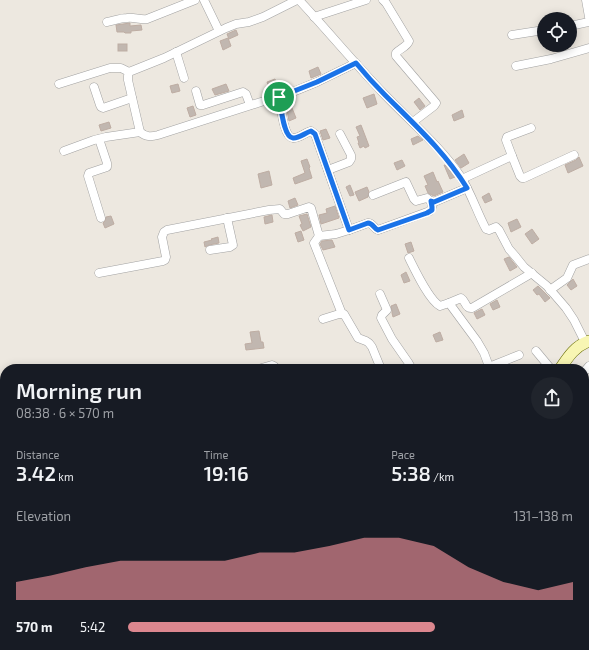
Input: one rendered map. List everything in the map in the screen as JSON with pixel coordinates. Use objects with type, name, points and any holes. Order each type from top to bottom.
[{"type":"main road","points":[[564,364],[578,346],[587,342]]},
{"type":"street","points":[[106,22],[126,18],[140,20],[147,19],[175,4],[195,0]]},
{"type":"street","points":[[204,0],[220,31]]},
{"type":"street","points":[[60,84],[110,68],[121,68],[129,72],[164,58],[236,24],[249,22],[263,17],[298,0],[385,95],[438,148],[462,179],[486,229],[489,230],[496,227],[499,230],[509,249],[524,267],[547,286],[566,308],[587,342]]},
{"type":"street","points":[[314,16],[366,0]]},
{"type":"street","points":[[383,0],[409,41],[408,44],[397,51],[396,56],[436,102],[434,106],[413,122]]},
{"type":"street","points":[[586,0],[589,17]]},
{"type":"street","points":[[577,25],[589,22]]},
{"type":"street","points":[[512,35],[537,31]]},
{"type":"street","points":[[516,66],[551,59],[589,48]]},
{"type":"street","points":[[176,52],[184,78]]},
{"type":"street","points":[[129,72],[128,80],[140,132],[150,137],[279,97],[317,82],[356,63]]},
{"type":"street","points":[[94,87],[100,105],[103,108],[132,98]]},
{"type":"street","points":[[196,91],[200,105],[243,92],[246,94],[250,105]]},
{"type":"street","points":[[279,97],[287,134],[293,138],[311,131],[315,134],[349,230]]},
{"type":"street","points":[[531,128],[506,138],[522,178],[574,155]]},
{"type":"street","points":[[64,151],[99,139],[140,132]]},
{"type":"street","points":[[328,170],[349,162],[351,159],[351,155],[340,134]]},
{"type":"street","points":[[99,139],[107,167],[89,173],[88,176],[101,218]]},
{"type":"street","points":[[462,179],[512,156]]},
{"type":"street","points":[[373,195],[406,182],[414,200],[416,201],[427,198],[434,202],[467,188]]},
{"type":"street","points":[[379,364],[372,347],[366,341],[358,338],[346,316],[342,314],[314,243],[319,236],[336,234],[368,223],[378,230],[427,213],[432,210],[431,201]]},
{"type":"street","points":[[99,273],[165,260],[166,257],[162,237],[164,232],[167,230],[268,210],[280,209],[284,214],[288,214],[309,206],[311,208],[319,236]]},
{"type":"street","points":[[210,250],[230,247],[233,245],[227,218]]},
{"type":"street","points":[[409,258],[426,289],[436,304],[440,306],[460,298],[465,301],[467,307],[472,308],[532,273]]},
{"type":"street","points":[[550,290],[566,278],[573,265],[589,259]]},
{"type":"street","points":[[380,294],[386,310],[381,318],[392,339],[409,364]]},
{"type":"street","points":[[449,303],[477,341],[484,353],[488,364]]},
{"type":"street","points":[[323,319],[342,314]]},
{"type":"street","points":[[536,351],[547,364]]},
{"type":"street","points":[[498,364],[519,355]]},
{"type":"building","points":[[130,23],[130,26],[141,25],[142,30],[131,31],[131,33],[117,32],[116,25]]},
{"type":"building","points":[[236,30],[238,35],[229,39],[227,34]]},
{"type":"building","points":[[228,38],[231,46],[223,50],[220,41]]},
{"type":"building","points":[[118,44],[127,44],[127,51],[118,51]]},
{"type":"building","points":[[318,67],[321,74],[311,78],[309,71]]},
{"type":"building","points":[[275,79],[281,91],[271,93],[267,82]]},
{"type":"building","points":[[178,84],[180,91],[172,93],[170,86]]},
{"type":"building","points":[[226,84],[229,91],[215,95],[212,89]]},
{"type":"building","points":[[374,94],[377,104],[367,108],[363,98]]},
{"type":"building","points":[[419,98],[425,106],[420,110],[414,102]]},
{"type":"building","points":[[193,106],[196,115],[190,117],[187,108]]},
{"type":"building","points":[[292,108],[296,118],[289,121],[287,110]]},
{"type":"building","points":[[462,110],[464,117],[454,121],[452,115]]},
{"type":"building","points":[[109,122],[111,128],[101,131],[99,125]]},
{"type":"building","points":[[361,125],[369,146],[365,148],[364,146],[360,148],[358,143],[357,137],[360,136],[356,127]]},
{"type":"building","points":[[326,129],[330,138],[323,140],[320,131]]},
{"type":"building","points":[[418,136],[423,140],[413,145],[411,139]]},
{"type":"building","points":[[464,154],[469,163],[461,168],[455,160]]},
{"type":"building","points":[[579,157],[583,166],[568,173],[565,165]]},
{"type":"building","points":[[307,159],[312,178],[295,184],[293,178],[305,173],[301,161]]},
{"type":"building","points":[[402,160],[405,166],[397,170],[394,163]]},
{"type":"building","points":[[445,165],[455,177],[450,179]]},
{"type":"building","points":[[269,171],[272,185],[261,188],[258,174]]},
{"type":"building","points":[[433,172],[443,192],[434,196],[428,193],[425,186],[428,185],[424,176]]},
{"type":"building","points":[[350,185],[354,195],[350,196],[346,187]]},
{"type":"building","points":[[367,187],[369,192],[368,197],[359,201],[355,192]]},
{"type":"building","points":[[489,193],[492,200],[485,203],[482,197]]},
{"type":"building","points":[[295,198],[298,205],[290,208],[288,201]]},
{"type":"building","points":[[335,206],[339,218],[321,224],[319,215],[327,213],[326,209]]},
{"type":"building","points":[[307,214],[311,227],[303,231],[300,225],[302,224],[299,216]]},
{"type":"building","points":[[272,215],[273,222],[265,224],[264,217]]},
{"type":"building","points":[[111,216],[114,224],[105,228],[103,223],[106,217]]},
{"type":"building","points":[[517,219],[521,227],[511,232],[508,223]]},
{"type":"building","points":[[532,229],[539,239],[532,244],[525,234]]},
{"type":"building","points":[[301,231],[304,240],[298,242],[295,233]]},
{"type":"building","points":[[218,237],[219,243],[205,247],[204,242]]},
{"type":"building","points":[[332,240],[335,247],[323,250],[320,244],[322,241]]},
{"type":"building","points":[[411,242],[414,251],[408,253],[405,244]]},
{"type":"building","points":[[509,257],[517,267],[510,271],[504,259]]},
{"type":"building","points":[[406,272],[410,281],[404,283],[401,275]]},
{"type":"building","points":[[573,279],[577,286],[571,290],[567,285]]},
{"type":"building","points":[[538,286],[550,298],[545,302],[539,294],[537,295],[533,290]]},
{"type":"building","points":[[497,300],[500,307],[493,310],[490,304]]},
{"type":"building","points":[[396,304],[400,314],[393,317],[391,306]]},
{"type":"building","points":[[482,309],[485,315],[477,319],[474,313]]},
{"type":"building","points":[[259,331],[264,348],[246,350],[245,344],[252,343],[250,332]]},
{"type":"building","points":[[440,332],[443,340],[436,342],[433,335]]},
{"type":"route","points":[[356,63],[385,95],[438,148],[460,176],[467,188],[434,202],[431,201],[432,210],[427,213],[378,230],[369,223],[349,230],[314,132],[307,132],[296,138],[290,137],[287,134],[285,127],[279,97],[317,82],[356,63]]}]
